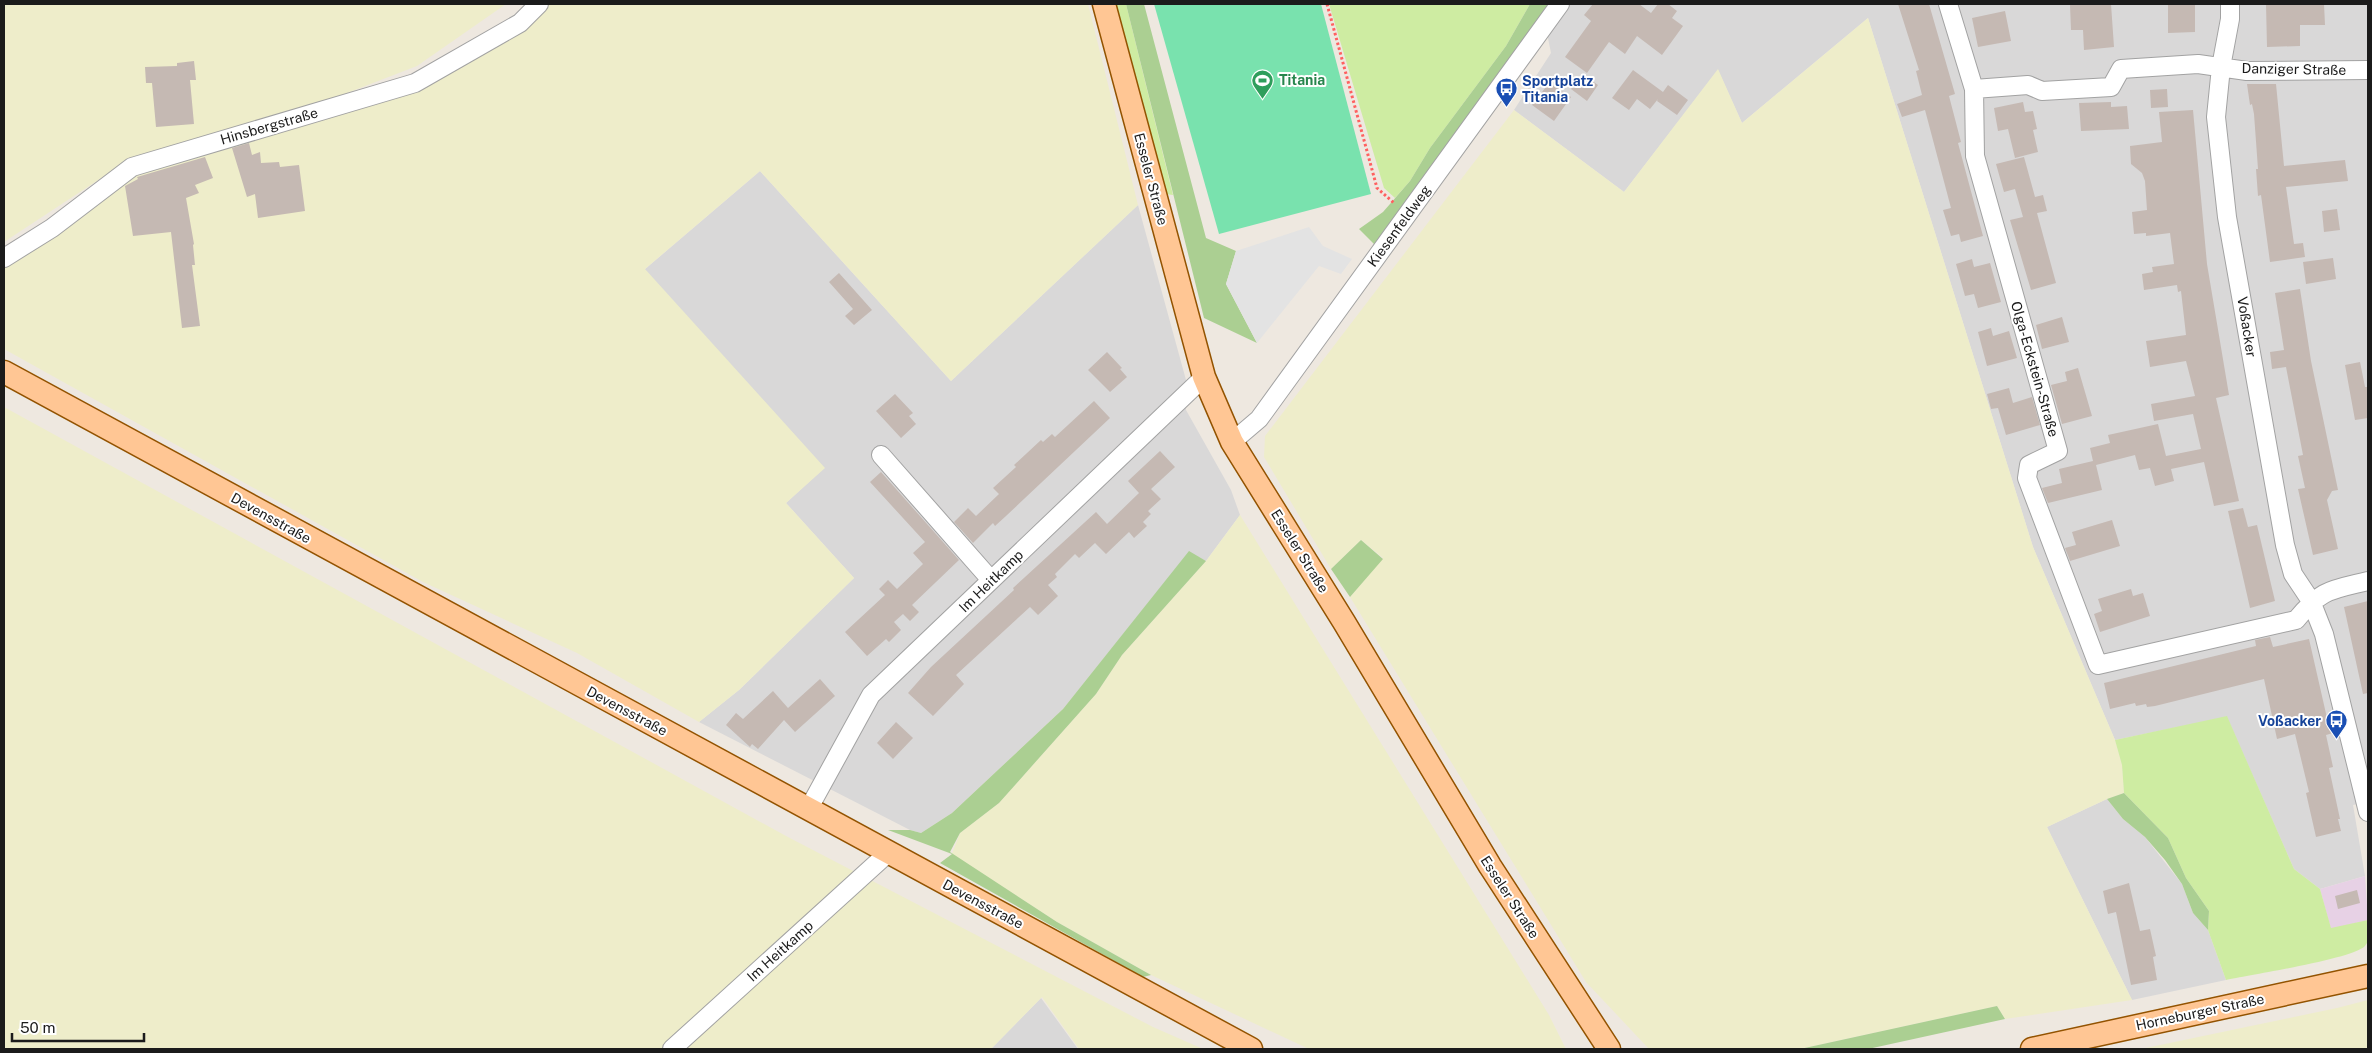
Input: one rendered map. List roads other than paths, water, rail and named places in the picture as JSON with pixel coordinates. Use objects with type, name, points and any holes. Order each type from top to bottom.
[{"type":"main road","name":"Esseler Straße","points":[[1104,4],[1204,377],[1232,442],[1349,631],[1490,866],[1609,1049]]},
{"type":"main road","name":"Devensstraße","points":[[4,372],[476,630],[809,808],[888,853],[1251,1049]]},
{"type":"main road","name":"Horneburger Straße","points":[[2032,1049],[2368,976]]},
{"type":"street","name":"Hinsbergstraße","points":[[4,258],[52,228],[132,167],[416,83],[520,23],[539,4]]},
{"type":"street","name":"Kiesenfeldweg","points":[[1232,442],[1259,419],[1560,4]]},
{"type":"street","name":"Olga-Eckstein-Straße","points":[[1948,4],[1974,89],[1975,156],[2058,451],[2029,465],[2028,478],[2098,665],[2296,620],[2311,601]]},
{"type":"street","name":"Voßacker","points":[[2230,4],[2230,19],[2221,66],[2216,117],[2227,217],[2285,545],[2293,574],[2311,601],[2324,634],[2368,812]]},
{"type":"street","points":[[1974,89],[2028,85],[2042,91],[2111,86],[2121,69],[2198,64],[2221,66]]},
{"type":"street","name":"Danziger Straße","points":[[2221,66],[2247,71],[2368,70]]},
{"type":"street","name":"Im Heitkamp","points":[[809,808],[871,695],[1204,377]]},
{"type":"street","points":[[881,454],[991,580]]},
{"type":"street","points":[[2311,601],[2327,591],[2368,581]]},
{"type":"street","name":"Im Heitkamp","points":[[672,1049],[888,853]]},
{"type":"place","name":"Titania","points":[[1263,99]]},
{"type":"place","name":"Sportplatz Titania","points":[[1506,108]]},
{"type":"place","name":"Voßacker","points":[[2337,740]]}]
